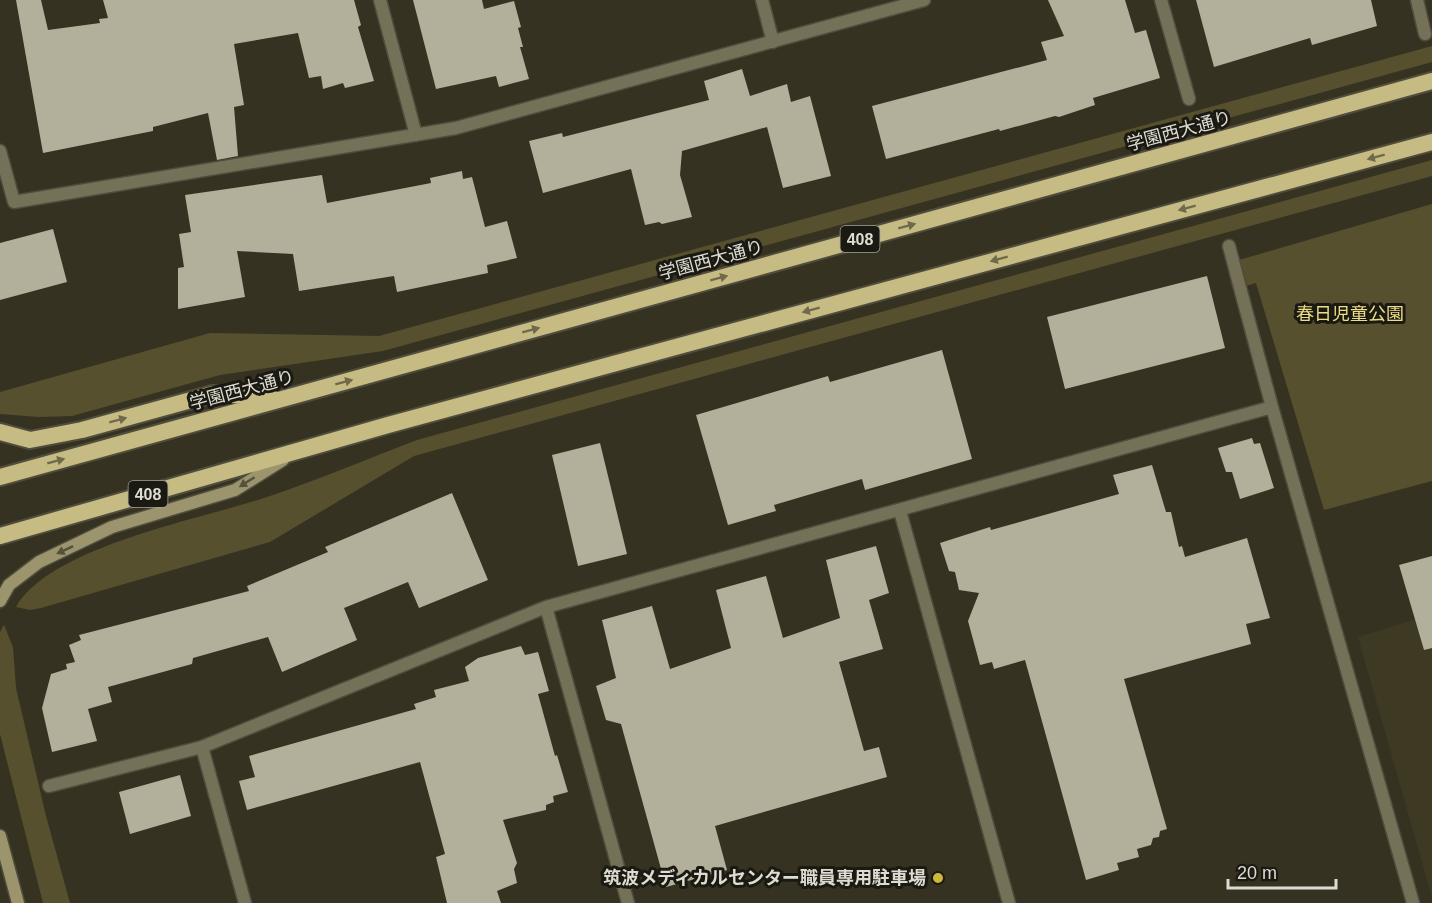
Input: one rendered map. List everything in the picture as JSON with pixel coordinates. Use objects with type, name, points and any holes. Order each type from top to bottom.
[{"type":"highway","name":"学園西大通り","points":[[0,477],[1432,81]]},
{"type":"highway","name":"408","points":[[0,536],[297,451],[1432,142]]},
{"type":"highway","points":[[0,432],[30,440],[82,430],[213,394],[287,397]]},
{"type":"main road","points":[[0,601],[9,585],[39,562],[112,527],[235,490],[297,451]]},
{"type":"main road","points":[[0,836],[18,903]]},
{"type":"street","points":[[380,0],[416,135]]},
{"type":"street","points":[[762,0],[773,42]]},
{"type":"street","points":[[0,151],[14,202],[456,128],[924,0]]},
{"type":"street","points":[[1161,0],[1189,99]]},
{"type":"street","points":[[1417,0],[1425,34]]},
{"type":"street","points":[[1229,246],[1272,407],[1413,903]]},
{"type":"street","points":[[49,786],[202,747],[546,607],[1272,407]]},
{"type":"street","points":[[900,511],[1009,903]]},
{"type":"street","points":[[546,607],[628,903]]},
{"type":"street","points":[[202,747],[245,903]]},
{"type":"shaded area","points":[[1432,614],[1432,898],[1358,637]]},
{"type":"green space","points":[[1432,46],[1432,62],[383,351],[220,375],[72,416],[39,417],[0,414],[0,392],[210,333],[379,336]]},
{"type":"green space","points":[[1432,160],[1432,176],[414,456],[270,542],[41,608],[30,610],[16,607],[34,586],[61,567],[94,551],[168,525],[267,497],[417,440]]},
{"type":"green space","name":"春日児童公園","points":[[1432,204],[1432,481],[1324,510],[1256,283],[1246,286],[1239,260]]},
{"type":"green space","points":[[4,625],[13,647],[16,688],[46,816],[70,903],[43,903],[0,734],[0,632]]},
{"type":"building","points":[[16,0],[41,0],[48,30],[100,23],[99,19],[108,18],[103,0],[354,0],[361,25],[358,27],[374,81],[345,88],[343,83],[323,89],[321,76],[309,78],[298,33],[234,44],[244,105],[234,107],[238,156],[217,160],[208,113],[153,127],[153,131],[43,153]]},
{"type":"building","points":[[413,0],[482,0],[484,9],[514,1],[521,27],[518,28],[523,47],[520,47],[529,79],[499,87],[496,76],[436,89]]},
{"type":"building","points":[[1048,0],[1125,0],[1135,33],[1146,30],[1160,78],[1093,98],[1095,105],[1059,117],[1055,116],[1000,131],[999,129],[886,159],[872,106],[1047,60],[1041,42],[1064,36]]},
{"type":"building","points":[[1196,0],[1371,0],[1377,26],[1312,45],[1310,38],[1214,67]]},
{"type":"building","points":[[742,69],[750,96],[787,84],[791,102],[810,96],[831,176],[783,188],[767,127],[682,151],[680,175],[692,217],[662,224],[659,222],[645,225],[631,169],[543,193],[529,141],[562,133],[563,137],[709,100],[704,81]]},
{"type":"building","points":[[462,171],[463,179],[472,177],[485,227],[507,221],[517,258],[487,265],[488,273],[397,292],[394,276],[299,291],[293,254],[237,251],[245,297],[178,309],[178,268],[184,267],[179,234],[191,232],[185,195],[322,175],[327,203],[431,183],[430,178]]},
{"type":"building","points":[[53,229],[67,282],[0,300],[0,243]]},
{"type":"building","points":[[1207,276],[1225,348],[1065,389],[1047,317]]},
{"type":"building","points":[[942,350],[972,459],[865,490],[862,479],[774,505],[776,511],[728,525],[696,415],[828,376],[830,382]]},
{"type":"building","points":[[1252,438],[1254,444],[1260,443],[1274,488],[1240,499],[1232,472],[1226,472],[1218,448]]},
{"type":"building","points":[[600,443],[627,554],[578,566],[552,455]]},
{"type":"building","points":[[1152,465],[1166,512],[1171,512],[1179,547],[1182,546],[1185,557],[1247,538],[1270,618],[1246,624],[1251,644],[1124,679],[1167,829],[1160,831],[1159,837],[1153,838],[1151,845],[1137,849],[1139,857],[1117,863],[1119,870],[1086,880],[1025,660],[994,669],[992,662],[980,665],[968,621],[979,593],[959,590],[955,572],[949,571],[940,543],[990,527],[991,530],[1119,494],[1113,475]]},
{"type":"building","points":[[452,493],[488,580],[419,608],[408,582],[344,608],[357,640],[282,672],[268,637],[193,658],[192,664],[108,687],[112,702],[88,709],[97,741],[52,752],[42,708],[51,674],[67,669],[66,664],[75,662],[69,645],[81,640],[79,635],[249,591],[247,586],[328,552],[325,547]]},
{"type":"building","points":[[876,546],[889,593],[869,600],[883,649],[839,662],[864,751],[879,747],[887,777],[715,826],[727,870],[666,887],[621,724],[606,720],[596,686],[616,678],[602,620],[652,606],[670,669],[731,648],[716,590],[766,576],[783,638],[840,618],[826,560]]},
{"type":"building","points":[[1432,556],[1432,648],[1424,650],[1399,565]]},
{"type":"building","points":[[521,646],[525,655],[538,652],[549,691],[538,694],[555,756],[557,755],[568,792],[553,796],[554,802],[546,805],[546,810],[503,820],[517,863],[514,869],[517,883],[497,891],[501,903],[447,903],[436,857],[445,854],[420,762],[247,810],[239,781],[255,777],[249,756],[416,709],[414,704],[436,697],[434,690],[469,681],[465,667],[478,658]]},
{"type":"building","points":[[180,775],[191,816],[130,834],[119,792]]},
{"type":"place","name":"筑波メディカルセンター職員専用駐車場","points":[[938,878]]}]
